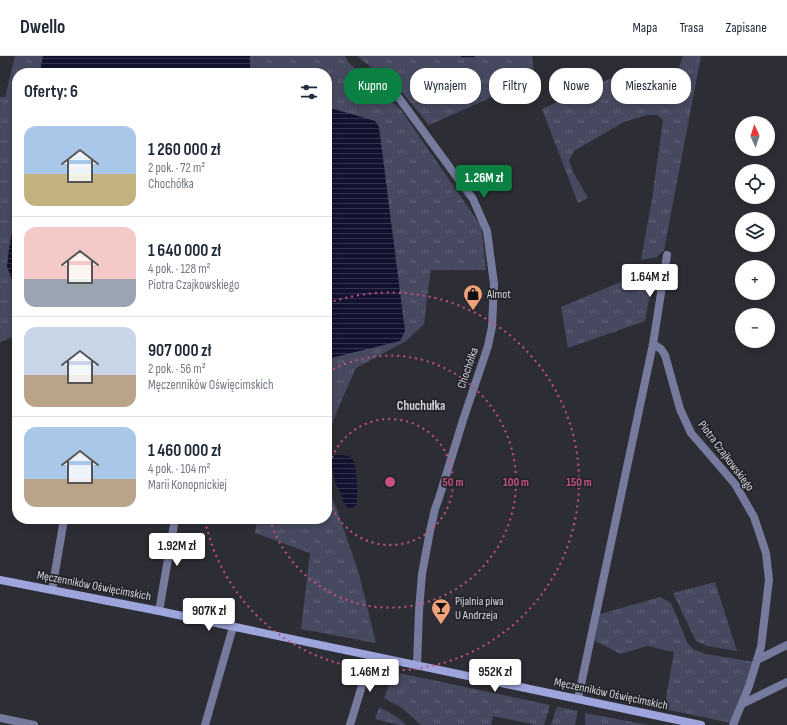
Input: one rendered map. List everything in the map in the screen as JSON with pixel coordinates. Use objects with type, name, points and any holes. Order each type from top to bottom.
[{"type":"main road","name":"Męczenników Oświęcimskich","points":[[0,580],[159,611],[701,725]]},
{"type":"street","name":"Chochółka","points":[[402,102],[473,199],[487,231],[494,284],[492,327],[488,346],[435,509],[430,531],[422,574],[417,666]]},
{"type":"street","points":[[578,700],[653,344],[667,255]]},
{"type":"street","name":"Piotra Czajkowskiego","points":[[653,344],[665,355],[680,409],[691,433],[735,484],[754,517],[766,552],[770,580],[761,647],[749,686],[733,725]]},
{"type":"street","points":[[52,590],[63,524]]},
{"type":"street","points":[[159,611],[174,524]]},
{"type":"street","points":[[205,725],[233,627]]},
{"type":"street","points":[[757,660],[787,645]]},
{"type":"street","points":[[350,725],[371,656]]},
{"type":"street","points":[[742,704],[787,682]]},
{"type":"street","points":[[0,718],[34,725]]},
{"type":"green space","points":[[15,56],[43,56],[41,68],[12,68]]},
{"type":"green space","points":[[250,56],[345,56],[348,62],[355,68],[344,68],[344,104],[394,104],[401,110],[481,226],[486,270],[431,270],[424,324],[406,341],[356,368],[332,424],[332,68],[250,68]]},
{"type":"green space","points":[[357,56],[532,56],[534,68],[489,68],[489,98],[481,102],[481,68],[410,68],[410,102],[402,92],[402,68],[372,68]]},
{"type":"green space","points":[[683,56],[701,56],[664,250],[657,257],[641,260],[652,199],[663,120],[657,115],[647,115],[624,122],[574,151],[569,160],[573,172],[588,198],[578,203],[542,109],[553,104],[603,104],[603,82],[611,78],[611,104],[691,104],[691,68],[679,68]]},
{"type":"green space","points":[[12,68],[12,232],[9,249],[12,271],[12,337],[0,342],[0,97],[5,97]]},
{"type":"green space","points":[[412,104],[476,104],[429,125]]},
{"type":"green space","points":[[644,272],[654,273],[645,321],[568,348],[561,307]]},
{"type":"green space","points":[[332,498],[359,574],[376,643],[301,629],[310,553],[255,533],[256,524],[332,524]]},
{"type":"green space","points":[[715,582],[737,651],[707,646],[696,641],[673,593]]},
{"type":"green space","points":[[660,597],[671,603],[688,644],[693,649],[706,654],[754,662],[747,685],[731,723],[664,709],[674,652],[647,646],[621,654],[595,641],[600,614]]},
{"type":"green space","points":[[394,672],[550,705],[544,725],[532,725],[493,716],[491,725],[421,725],[402,708],[384,698]]},
{"type":"green space","points":[[379,707],[406,725],[399,725],[375,719]]},
{"type":"green space","points":[[557,707],[578,711],[575,725],[551,725]]},
{"type":"green space","points":[[585,713],[648,725],[585,725]]},
{"type":"shaded area","points":[[43,56],[250,56],[250,68],[41,68]]},
{"type":"shaded area","points":[[332,108],[375,121],[379,127],[405,331],[400,341],[332,358]]},
{"type":"shaded area","points":[[12,232],[12,280],[7,266]]},
{"type":"shaded area","points":[[344,455],[353,460],[357,489],[357,502],[356,506],[354,507],[349,508],[345,505],[336,485],[332,466],[332,456]]},
{"type":"waterway","points":[[462,56],[474,56]]},
{"type":"place","name":"Almot","points":[[473,311]]},
{"type":"place","name":"Pijalnia piwa U Andrzeja","points":[[441,625]]},
{"type":"district","name":"Chuchułka","points":[[421,406]]}]
